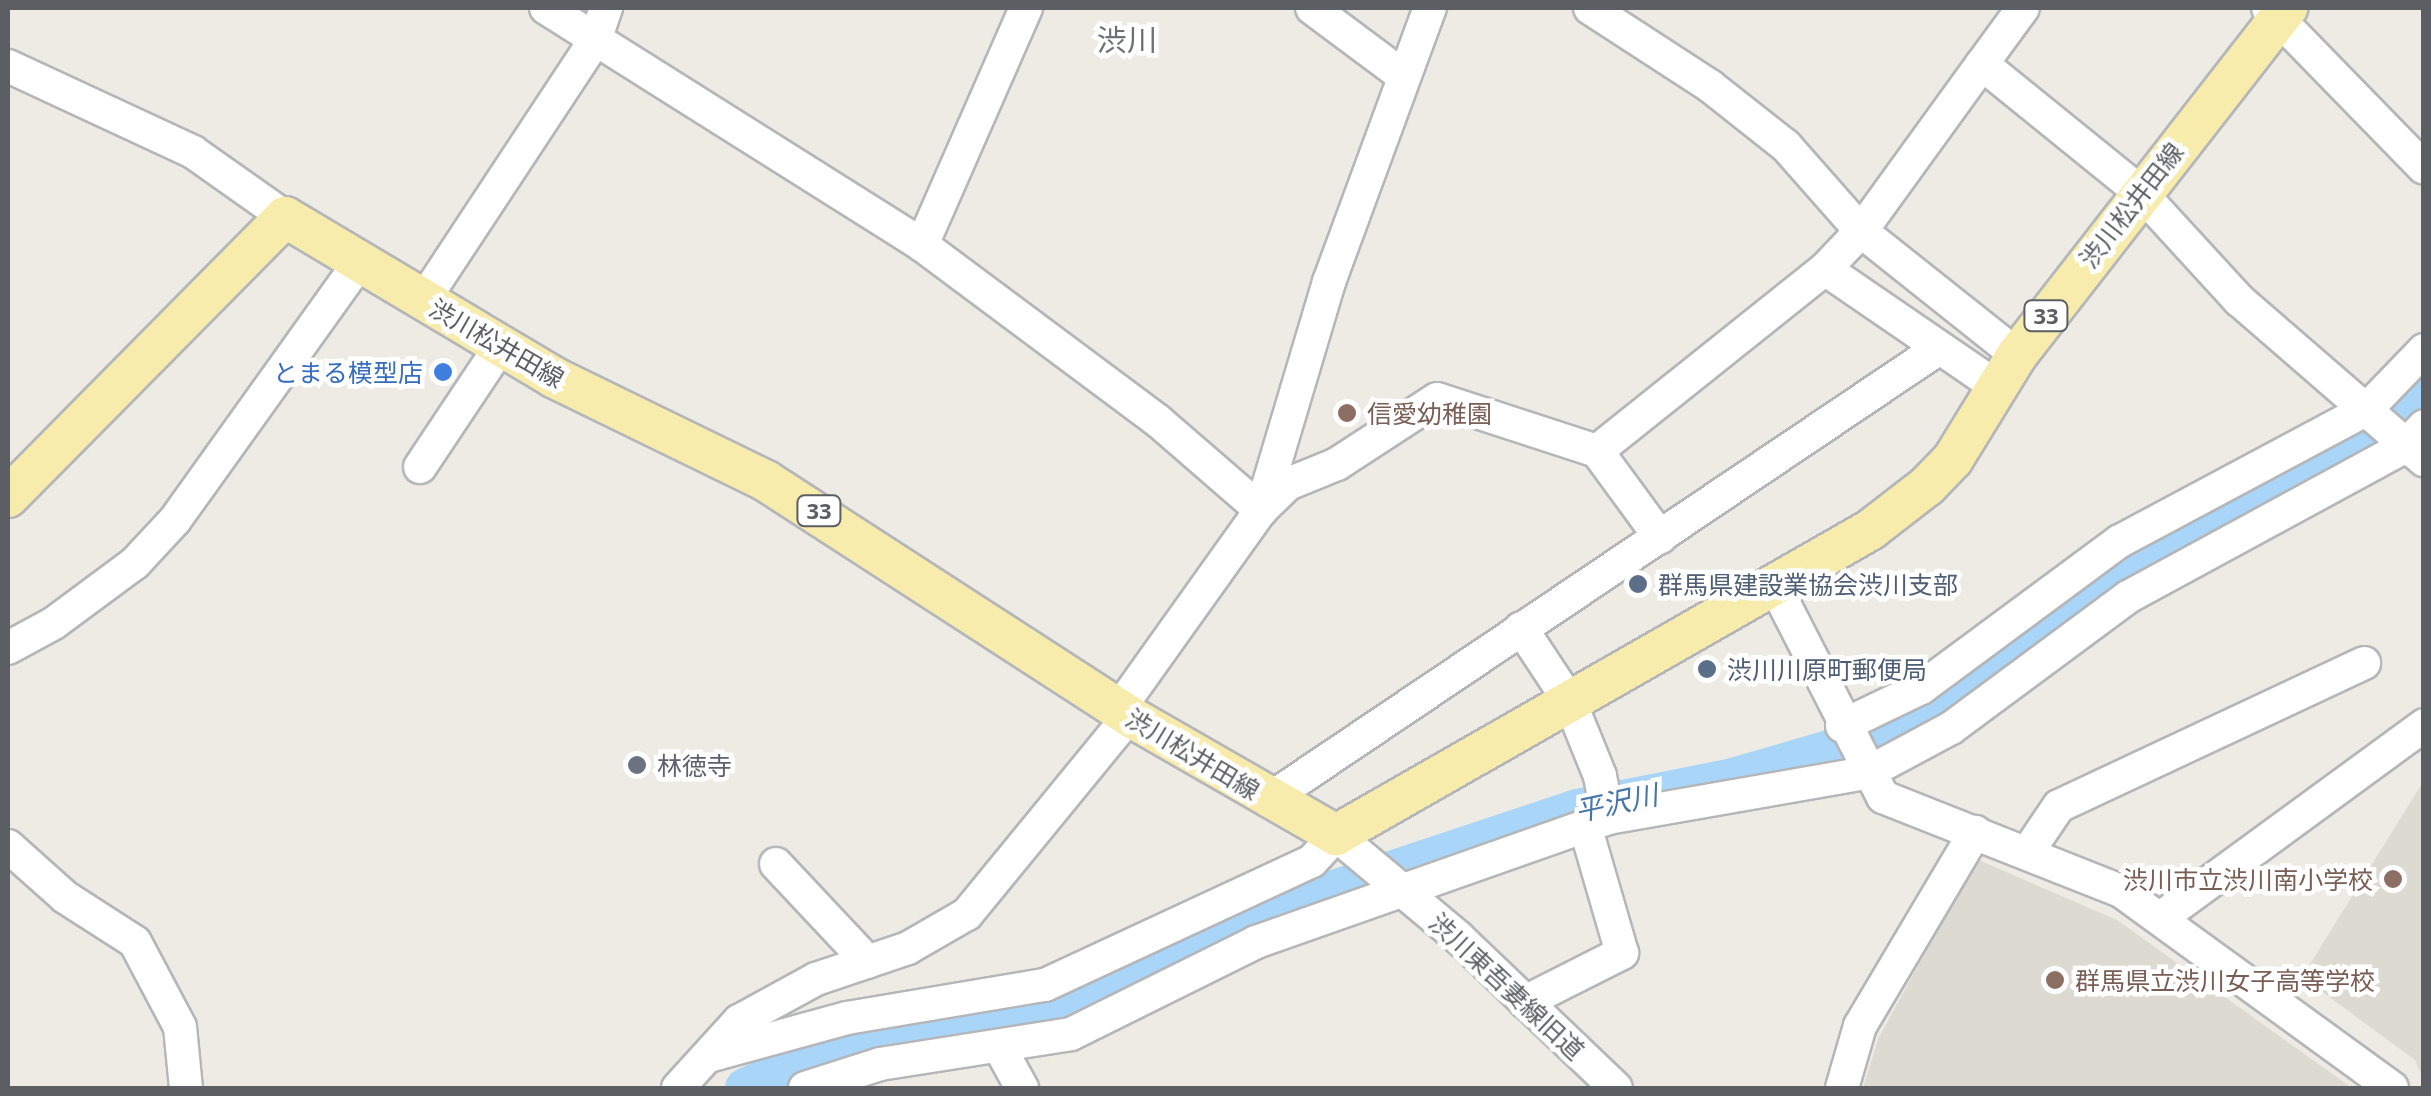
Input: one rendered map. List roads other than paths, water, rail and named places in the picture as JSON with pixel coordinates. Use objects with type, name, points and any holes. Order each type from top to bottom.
[{"type":"main road","name":"渋川松井田線","points":[[284,217],[500,347],[766,480],[1124,713],[1349,846],[1570,702],[1870,530],[1927,486],[1953,458],[2006,371],[2278,10]]},
{"type":"main road","points":[[8,497],[284,217]]},
{"type":"street","points":[[546,8],[922,245],[1156,420],[1261,510]]},
{"type":"street","points":[[423,301],[594,40],[606,8]]},
{"type":"street","points":[[922,245],[1026,8]]},
{"type":"street","points":[[1312,8],[1402,75]]},
{"type":"street","points":[[1261,510],[1329,282],[1402,75],[1430,8]]},
{"type":"street","points":[[1590,8],[1710,86],[1786,146],[1861,231],[2006,371]]},
{"type":"street","points":[[1597,451],[1825,270],[1861,231],[2023,8]]},
{"type":"street","points":[[2278,10],[2424,168]]},
{"type":"street","points":[[805,1088],[880,1064],[1071,1034],[1256,942],[1600,818],[1864,768],[1952,728],[2128,598],[2412,443],[2240,300],[2140,192],[1982,64]]},
{"type":"street","points":[[8,66],[193,152],[284,217]]},
{"type":"street","points":[[8,648],[54,624],[134,564],[175,520],[359,263]]},
{"type":"street","points":[[1825,270],[1938,349],[2006,371]]},
{"type":"street","points":[[420,467],[500,347]]},
{"type":"street","points":[[1268,800],[1938,349]]},
{"type":"street","points":[[1844,730],[1920,688],[2120,542],[2369,411],[2424,350]]},
{"type":"street","points":[[678,1088],[740,1020],[816,979],[868,962],[967,914],[1124,713],[1261,510],[1288,484],[1337,464],[1437,399],[1597,451],[1660,537]]},
{"type":"street","points":[[1774,586],[1844,730],[1883,797],[2121,891],[2162,917],[2392,1088]]},
{"type":"street","points":[[1520,628],[1570,702],[1600,776],[1600,818],[1622,953],[1525,1002]]},
{"type":"street","points":[[2027,854],[2060,806],[2364,663]]},
{"type":"street","points":[[2162,917],[2424,725]]},
{"type":"street","points":[[1842,1088],[1860,1026],[1975,832]]},
{"type":"street","points":[[8,846],[65,897],[136,942],[180,1027],[186,1088]]},
{"type":"street","points":[[712,1055],[846,1018],[1045,985],[1349,846]]},
{"type":"street","name":"渋川東吾妻線旧道","points":[[1349,846],[1402,888],[1616,1088]]},
{"type":"street","points":[[776,864],[868,962]]},
{"type":"street","points":[[1000,1048],[1022,1088]]},
{"type":"waterway","name":"平沢川","points":[[745,1088],[821,1054],[924,1028],[1055,1010],[1325,893],[1577,809],[1733,778],[1887,733],[2221,517],[2353,449],[2424,385]]},
{"type":"place","name":"とまる模型店","points":[[443,372]]},
{"type":"place","name":"信愛幼稚園","points":[[1347,413]]},
{"type":"place","name":"群馬県建設業協会渋川支部","points":[[1638,584]]},
{"type":"place","name":"渋川川原町郵便局","points":[[1707,669]]},
{"type":"place","name":"林徳寺","points":[[637,765]]},
{"type":"place","name":"渋川市立渋川南小学校","points":[[2393,879]]},
{"type":"place","name":"群馬県立渋川女子高等学校","points":[[2055,980]]},
{"type":"district","name":"渋川","points":[[1127,40]]}]
